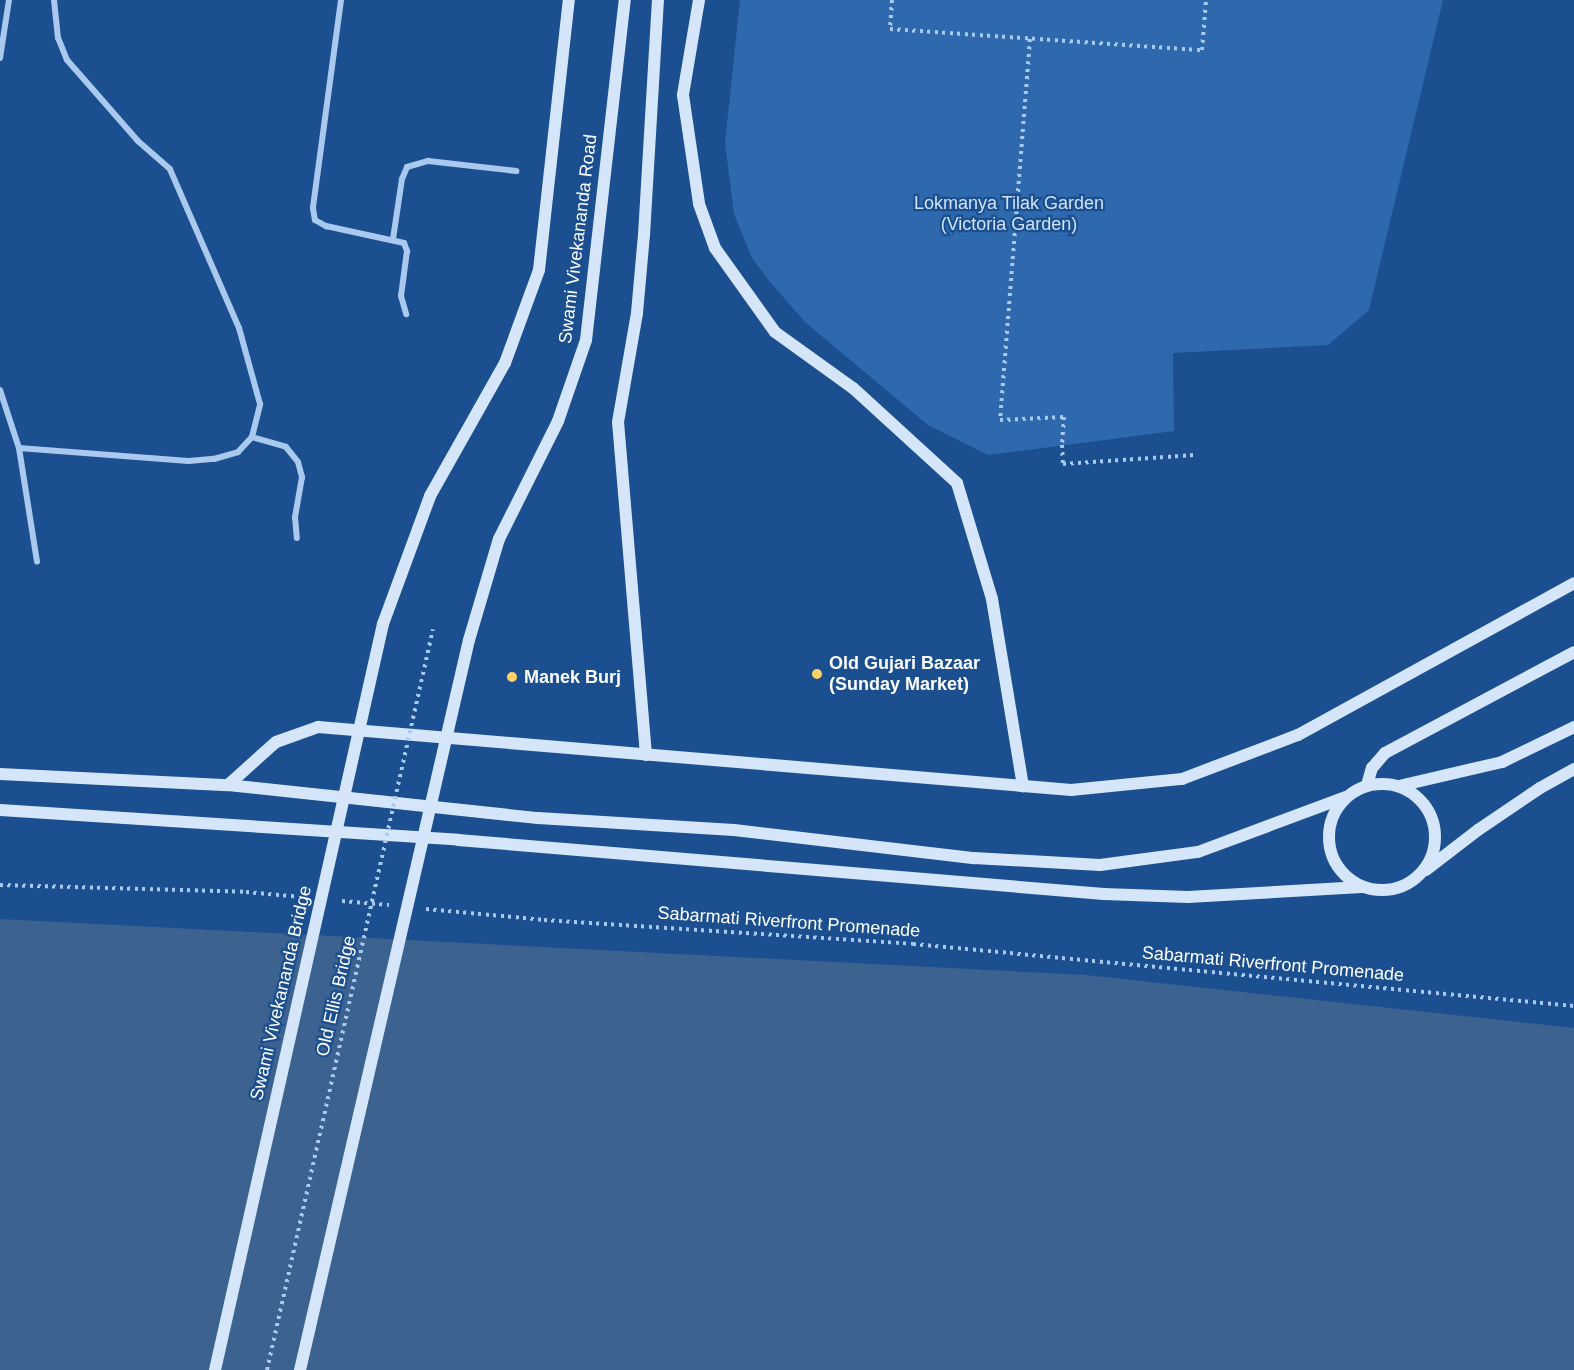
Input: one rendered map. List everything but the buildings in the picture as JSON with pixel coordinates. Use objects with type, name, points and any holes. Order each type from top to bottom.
[{"type":"main road","name":"Swami Vivekananda Bridge","points":[[215,1370],[383,624],[430,496],[505,363],[539,270],[569,0]]},
{"type":"main road","name":"Swami Vivekananda Road","points":[[300,1370],[469,640],[499,539],[558,421],[586,340],[625,0]]},
{"type":"main road","points":[[646,756],[618,422],[637,313],[658,0]]},
{"type":"main road","points":[[699,0],[683,95],[699,204],[715,248],[775,332],[853,388],[957,483],[992,599],[1023,786]]},
{"type":"main road","points":[[228,785],[276,742],[318,727],[1071,790],[1182,778],[1298,735],[1574,583]]},
{"type":"main road","points":[[1367,785],[1372,768],[1385,753],[1574,652]]},
{"type":"main road","points":[[0,774],[228,785],[538,818],[734,830],[974,858],[1100,865],[1198,852],[1346,797],[1367,785],[1399,786],[1502,762],[1574,727]]},
{"type":"main road","points":[[0,810],[458,840],[1104,894],[1188,897],[1362,887],[1394,890],[1422,873],[1478,830],[1540,788],[1574,769]]},
{"type":"main road","points":[[1399,786],[1421,800],[1434,823],[1434,850],[1422,873]]},
{"type":"main road","points":[[1346,797],[1331,820],[1329,847],[1340,871],[1362,887]]},
{"type":"street","points":[[0,58],[9,0]]},
{"type":"street","points":[[19,448],[189,461],[214,459],[238,453],[252,437],[260,404],[239,328],[170,169],[138,141],[67,60],[58,38],[54,0]]},
{"type":"street","points":[[341,0],[313,208],[315,220],[326,226],[404,243],[407,251],[401,296],[406,314]]},
{"type":"street","points":[[393,239],[402,179],[407,167],[428,161],[516,171]]},
{"type":"street","points":[[0,390],[19,448],[37,562]]},
{"type":"street","points":[[252,437],[286,447],[298,462],[302,477],[295,517],[297,538]]},
{"type":"path","points":[[892,0],[890,29],[1202,50],[1206,0]]},
{"type":"path","points":[[1030,39],[1000,420],[1064,417],[1062,445],[1064,464],[1195,455]]},
{"type":"path","name":"Old Ellis Bridge","points":[[267,1370],[433,629]]},
{"type":"path","points":[[0,885],[246,892],[306,898]]},
{"type":"path","points":[[330,900],[401,907]]},
{"type":"path","name":"Sabarmati Riverfront Promenade","points":[[425,909],[544,920],[913,944],[1574,1006]]},
{"type":"green space","name":"Lokmanya Tilak Garden (Victoria Garden)","points":[[740,0],[1443,0],[1369,310],[1328,345],[1173,353],[1174,431],[988,455],[928,425],[806,323],[752,258],[734,214],[725,143]]},
{"type":"shaded area","points":[[0,919],[1086,975],[1574,1028],[1574,1370],[0,1370]]},
{"type":"place","name":"Old Gujari Bazaar (Sunday Market)","points":[[817,674]]},
{"type":"place","name":"Manek Burj","points":[[512,677]]}]
